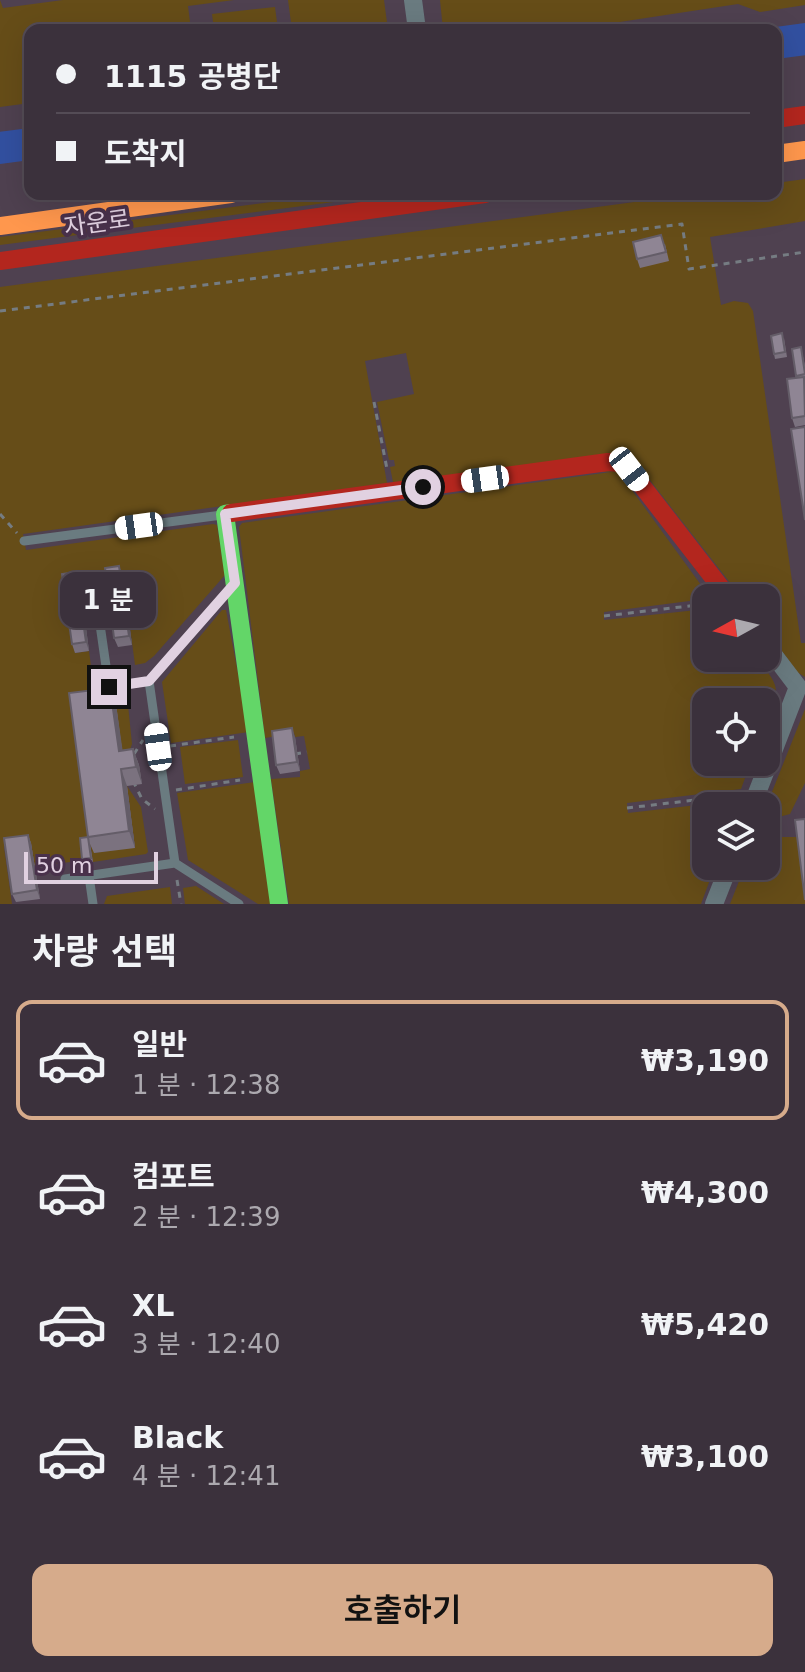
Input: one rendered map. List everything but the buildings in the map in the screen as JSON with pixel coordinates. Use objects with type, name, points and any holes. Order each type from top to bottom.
[{"type":"street","points":[[413,0],[416,24]]},
{"type":"street","points":[[782,118],[805,115]]},
{"type":"street","points":[[782,153],[805,150]]},
{"type":"street","name":"자운로","points":[[0,226],[188,200]]},
{"type":"street","name":"자운로","points":[[0,261],[418,200]]},
{"type":"street","points":[[279,904],[225,514],[608,462],[620,463],[629,469],[718,584]]},
{"type":"street","points":[[757,792],[802,686],[780,661]]},
{"type":"street","points":[[714,904],[723,880]]},
{"type":"lane","points":[[24,541],[225,514]]},
{"type":"lane","points":[[94,583],[109,687],[149,681],[235,583]]},
{"type":"lane","points":[[149,681],[175,863]]},
{"type":"lane","points":[[65,879],[175,863],[239,904]]},
{"type":"lane","points":[[89,876],[93,904]]},
{"type":"path","points":[[0,311],[682,224],[689,269],[805,252]]},
{"type":"path","points":[[374,402],[392,491]]},
{"type":"path","points":[[0,514],[24,541]]},
{"type":"path","points":[[604,616],[692,606]]},
{"type":"path","points":[[158,747],[256,734]]},
{"type":"path","points":[[132,763],[142,741]]},
{"type":"path","points":[[165,791],[261,768],[307,752]]},
{"type":"path","points":[[126,777],[132,776],[138,794],[151,807]]},
{"type":"path","points":[[627,808],[692,804]]},
{"type":"path","points":[[175,863],[181,904]]},
{"type":"shaded area","points":[[0,0],[3,8],[63,0],[234,0],[188,6],[190,24],[24,24],[24,104],[0,107]]},
{"type":"shaded area","points":[[288,0],[384,0],[387,24],[291,24]]},
{"type":"shaded area","points":[[440,0],[805,0],[805,5],[760,12],[738,4],[606,24],[442,24]]},
{"type":"shaded area","points":[[275,7],[277,24],[213,24],[212,14]]},
{"type":"shaded area","points":[[805,179],[805,221],[710,237],[721,305],[734,301],[748,303],[753,311],[801,643],[805,643],[805,677],[797,672],[780,648],[780,584],[731,584],[642,470],[393,482],[390,467],[395,466],[394,460],[389,460],[377,402],[414,394],[406,353],[365,361],[387,483],[23,534],[26,550],[213,524],[217,525],[225,575],[154,656],[145,663],[135,665],[123,575],[65,583],[75,653],[89,651],[95,697],[127,695],[132,744],[94,853],[135,847],[127,786],[141,807],[148,852],[93,862],[90,842],[84,860],[35,867],[31,843],[4,847],[12,904],[0,904],[0,287],[649,200],[782,200],[782,182]]},
{"type":"shaded area","points":[[287,200],[349,200],[0,245],[0,237]]},
{"type":"shaded area","points":[[618,471],[700,584],[692,584],[692,601],[604,612],[604,620],[692,611],[692,672],[767,672],[776,688],[692,688],[692,776],[746,776],[741,789],[692,792],[692,795],[627,803],[628,813],[692,806],[692,880],[710,880],[701,904],[289,904],[271,779],[300,777],[300,771],[310,769],[304,736],[295,737],[294,733],[265,738],[239,527],[242,523]]},
{"type":"shaded area","points":[[222,610],[226,610],[249,732],[171,743],[162,682]]},
{"type":"shaded area","points":[[805,709],[805,783],[790,814],[780,817],[780,792],[772,792]]},
{"type":"shaded area","points":[[238,740],[243,777],[185,784],[180,747]]},
{"type":"shaded area","points":[[255,782],[271,904],[258,904],[188,860],[177,793]]},
{"type":"shaded area","points":[[780,837],[801,837],[805,904],[730,904],[739,880],[780,880]]},
{"type":"shaded area","points":[[196,886],[224,904],[185,904],[183,888]]},
{"type":"shaded area","points":[[170,887],[172,904],[104,904],[107,896]]},
{"type":"waterway","points":[[782,42],[805,39]]},
{"type":"waterway","points":[[0,148],[24,145]]},
{"type":"traffic: fast","points":[[231,513],[225,514],[279,904]]},
{"type":"traffic: slow","points":[[782,153],[805,150]]},
{"type":"traffic: slow","points":[[0,226],[188,200]]},
{"type":"traffic: jam","points":[[782,118],[805,115]]},
{"type":"traffic: jam","points":[[0,261],[442,200]]},
{"type":"traffic: jam","points":[[231,513],[608,462],[620,463],[629,469],[718,584]]},
{"type":"route","points":[[109,687],[149,681],[235,583],[225,514],[423,487]]}]
